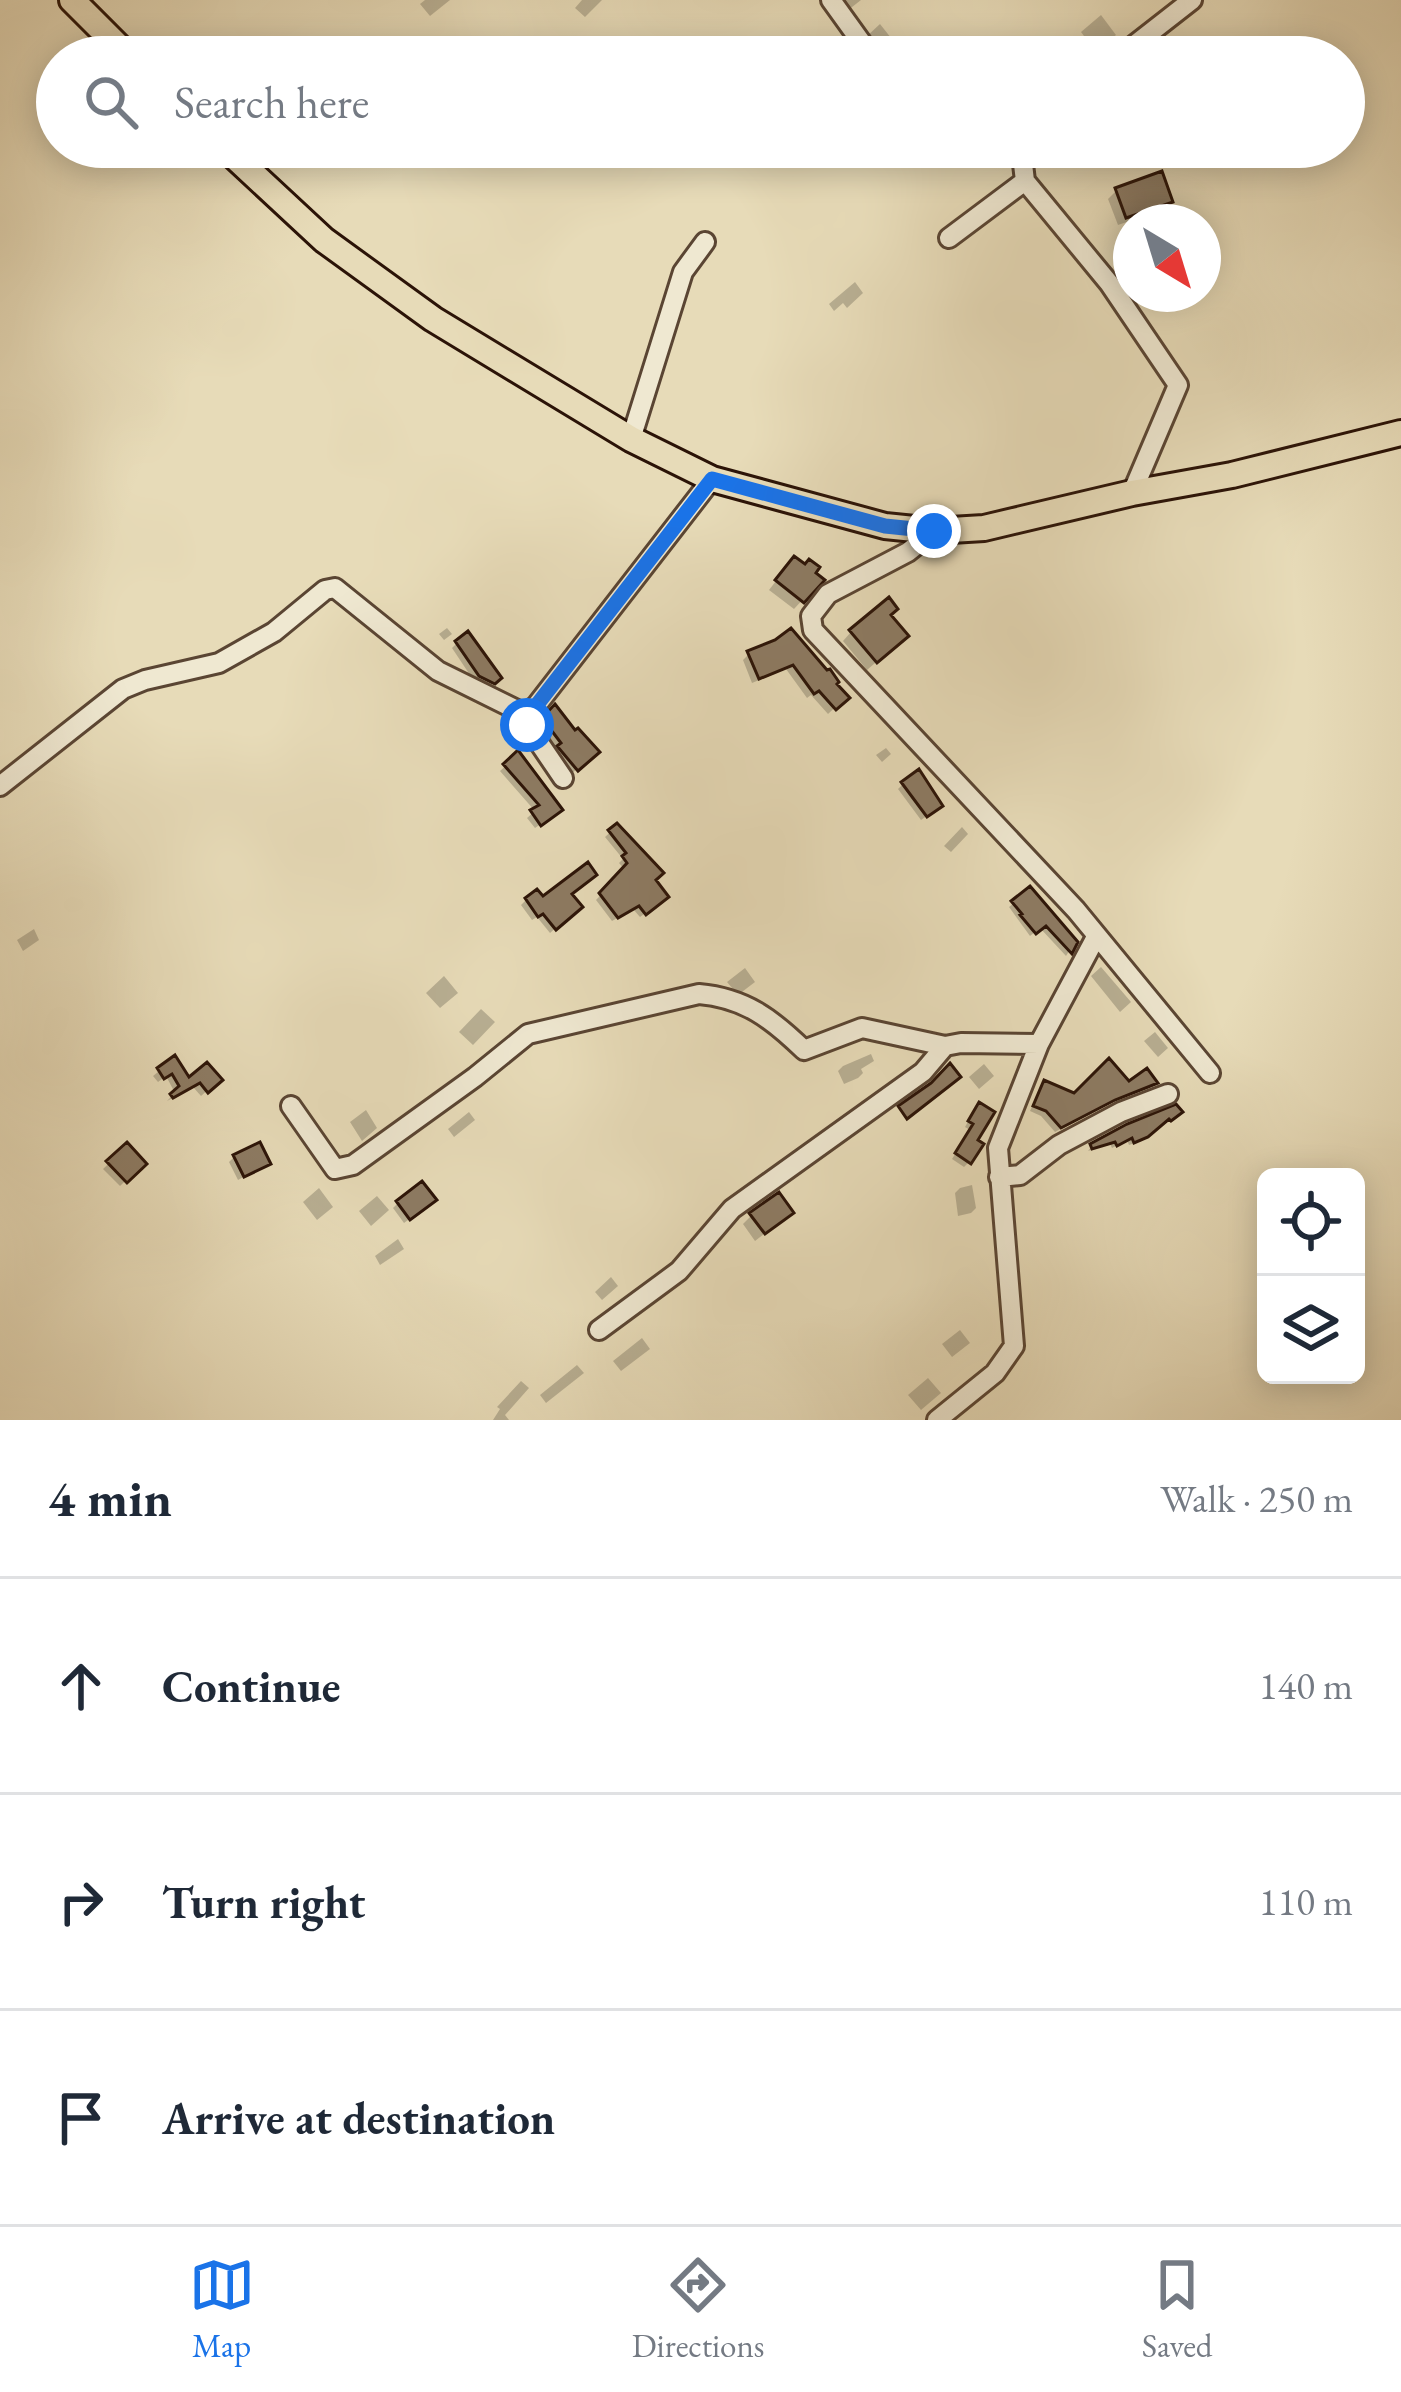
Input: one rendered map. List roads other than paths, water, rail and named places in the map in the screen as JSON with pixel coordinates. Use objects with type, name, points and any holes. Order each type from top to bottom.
[{"type":"main road","points":[[72,0],[108,36]]},
{"type":"main road","points":[[247,168],[324,240],[433,320],[631,439],[712,479],[885,526],[934,531],[984,528],[1401,434]]},
{"type":"street","points":[[831,0],[857,36]]},
{"type":"street","points":[[1146,36],[1192,0]]},
{"type":"street","points":[[1023,168],[1025,181],[1109,283],[1178,385],[1132,493]]},
{"type":"street","points":[[949,238],[1025,181]]},
{"type":"street","points":[[631,439],[682,272],[705,242]]},
{"type":"street","points":[[525,714],[536,706],[712,479]]},
{"type":"street","points":[[934,531],[908,553],[828,595],[811,616],[813,630],[1076,910],[1210,1073]]},
{"type":"street","points":[[0,786],[123,689],[219,663],[274,632],[325,590],[335,588],[438,671],[525,714]]},
{"type":"street","points":[[525,714],[527,725],[563,778]]},
{"type":"street","points":[[938,1420],[995,1373],[1014,1346],[998,1148],[1039,1044],[1096,937]]},
{"type":"street","points":[[291,1106],[335,1168],[353,1165],[528,1034],[699,994],[721,996],[769,1017],[804,1050],[862,1028],[945,1046],[961,1042],[1039,1044]]},
{"type":"street","points":[[598,1330],[679,1271],[733,1208],[923,1072],[945,1046]]},
{"type":"street","points":[[999,1177],[1020,1175],[1059,1145],[1121,1112],[1168,1094]]}]
